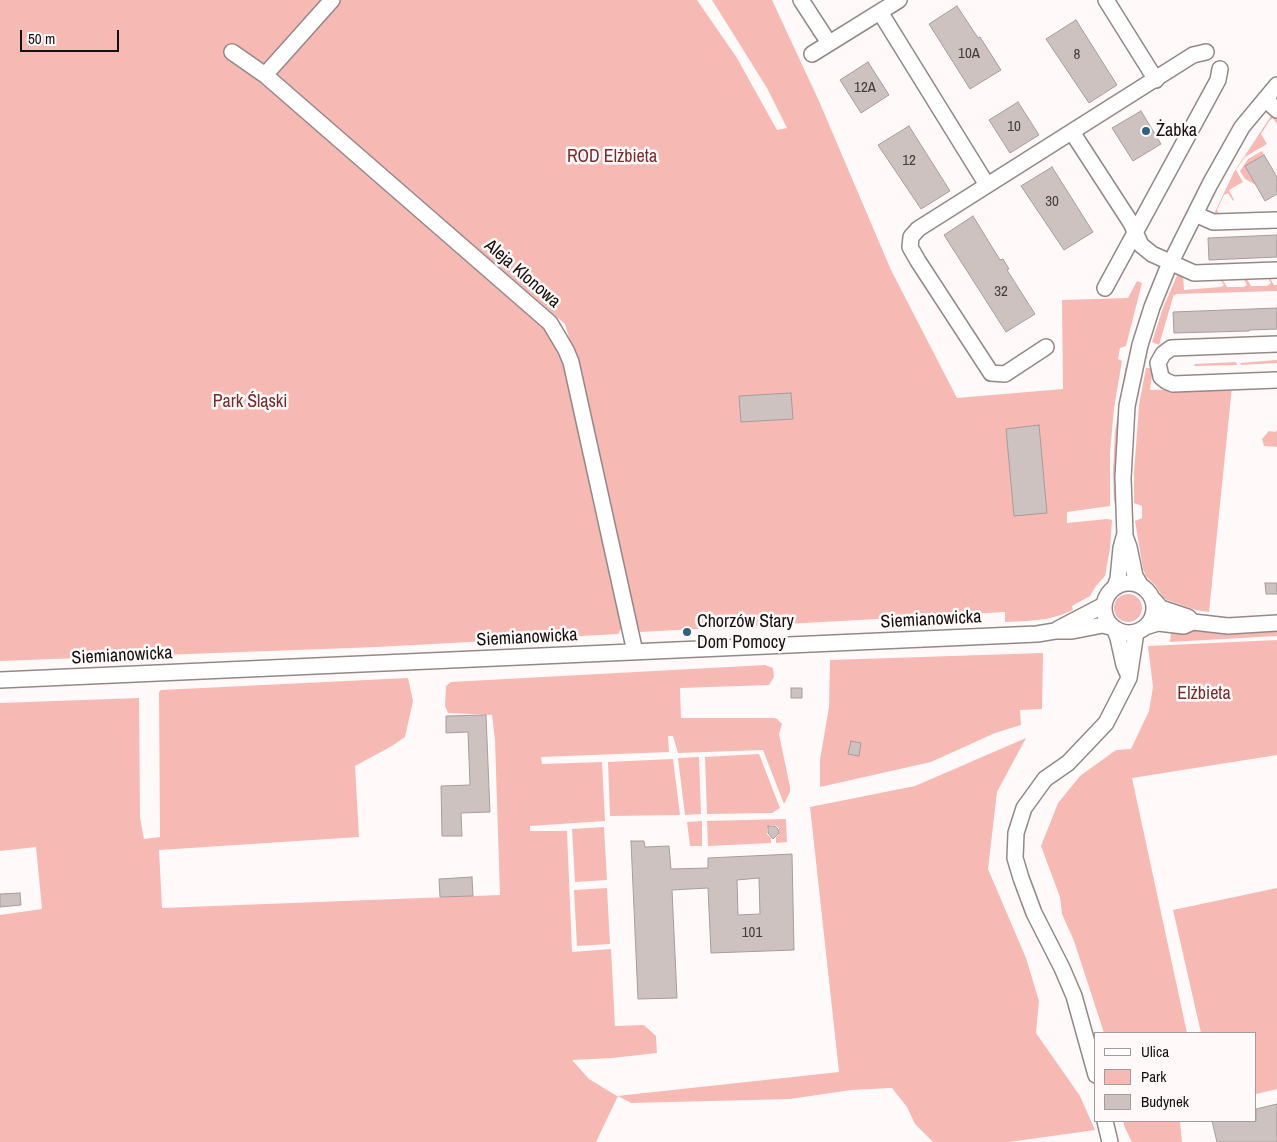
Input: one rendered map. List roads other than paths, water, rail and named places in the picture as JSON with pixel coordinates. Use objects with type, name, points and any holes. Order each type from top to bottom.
[{"type":"street","points":[[265,75],[332,0]]},
{"type":"street","points":[[801,0],[829,43]]},
{"type":"street","points":[[812,54],[899,0]]},
{"type":"street","points":[[1106,0],[1156,80]]},
{"type":"street","points":[[880,12],[988,185]]},
{"type":"street","name":"Aleja Klonowa","points":[[232,52],[265,75],[550,323],[571,362],[635,652]]},
{"type":"street","points":[[1046,347],[1006,374],[991,373],[910,247],[911,237],[918,228],[1193,55],[1206,52]]},
{"type":"street","points":[[1105,288],[1218,80],[1220,69]]},
{"type":"street","points":[[1193,622],[1188,617],[1161,608],[1141,586],[1135,576],[1125,536],[1122,478],[1128,400],[1137,357],[1152,307],[1170,263],[1231,145],[1242,127],[1277,85]]},
{"type":"street","points":[[1264,99],[1277,110]]},
{"type":"street","points":[[1072,132],[1136,232],[1141,245],[1152,254],[1194,273],[1277,270]]},
{"type":"street","points":[[1195,214],[1214,222],[1277,220]]},
{"type":"street","points":[[1277,344],[1171,348],[1163,354],[1158,363],[1161,376],[1173,384],[1277,380]]},
{"type":"street","points":[[1137,357],[1158,363]]},
{"type":"street","points":[[1125,536],[1121,548],[1118,579],[1115,587],[1107,595],[1104,605],[1106,618],[1114,628],[1118,638],[1129,678]]},
{"type":"street","points":[[1115,587],[1128,583],[1141,586]]},
{"type":"street","points":[[1094,1068],[1074,996],[1034,913],[1021,878],[1015,858],[1016,832],[1024,808],[1045,779],[1068,763],[1106,723],[1129,678],[1140,629],[1150,620],[1153,612],[1152,598]]},
{"type":"street","name":"Siemianowicka","points":[[1055,631],[1104,605]]},
{"type":"street","points":[[1114,628],[1127,633],[1158,623],[1184,626],[1193,622],[1222,626],[1277,623]]},
{"type":"street","name":"Siemianowicka","points":[[0,680],[1038,634],[1055,631],[1072,632],[1103,625],[1114,628]]},
{"type":"street","points":[[1106,1122],[1110,1142]]},
{"type":"place","name":"Żabka","points":[[1146,131]]},
{"type":"place","name":"Chorzów Stary Dom Pomocy","points":[[687,632]]},
{"type":"park label","name":"ROD Elżbieta","points":[[612,157]]},
{"type":"park label","name":"Park Śląski","points":[[250,402]]},
{"type":"park label","name":"Elżbieta","points":[[1204,694]]}]
